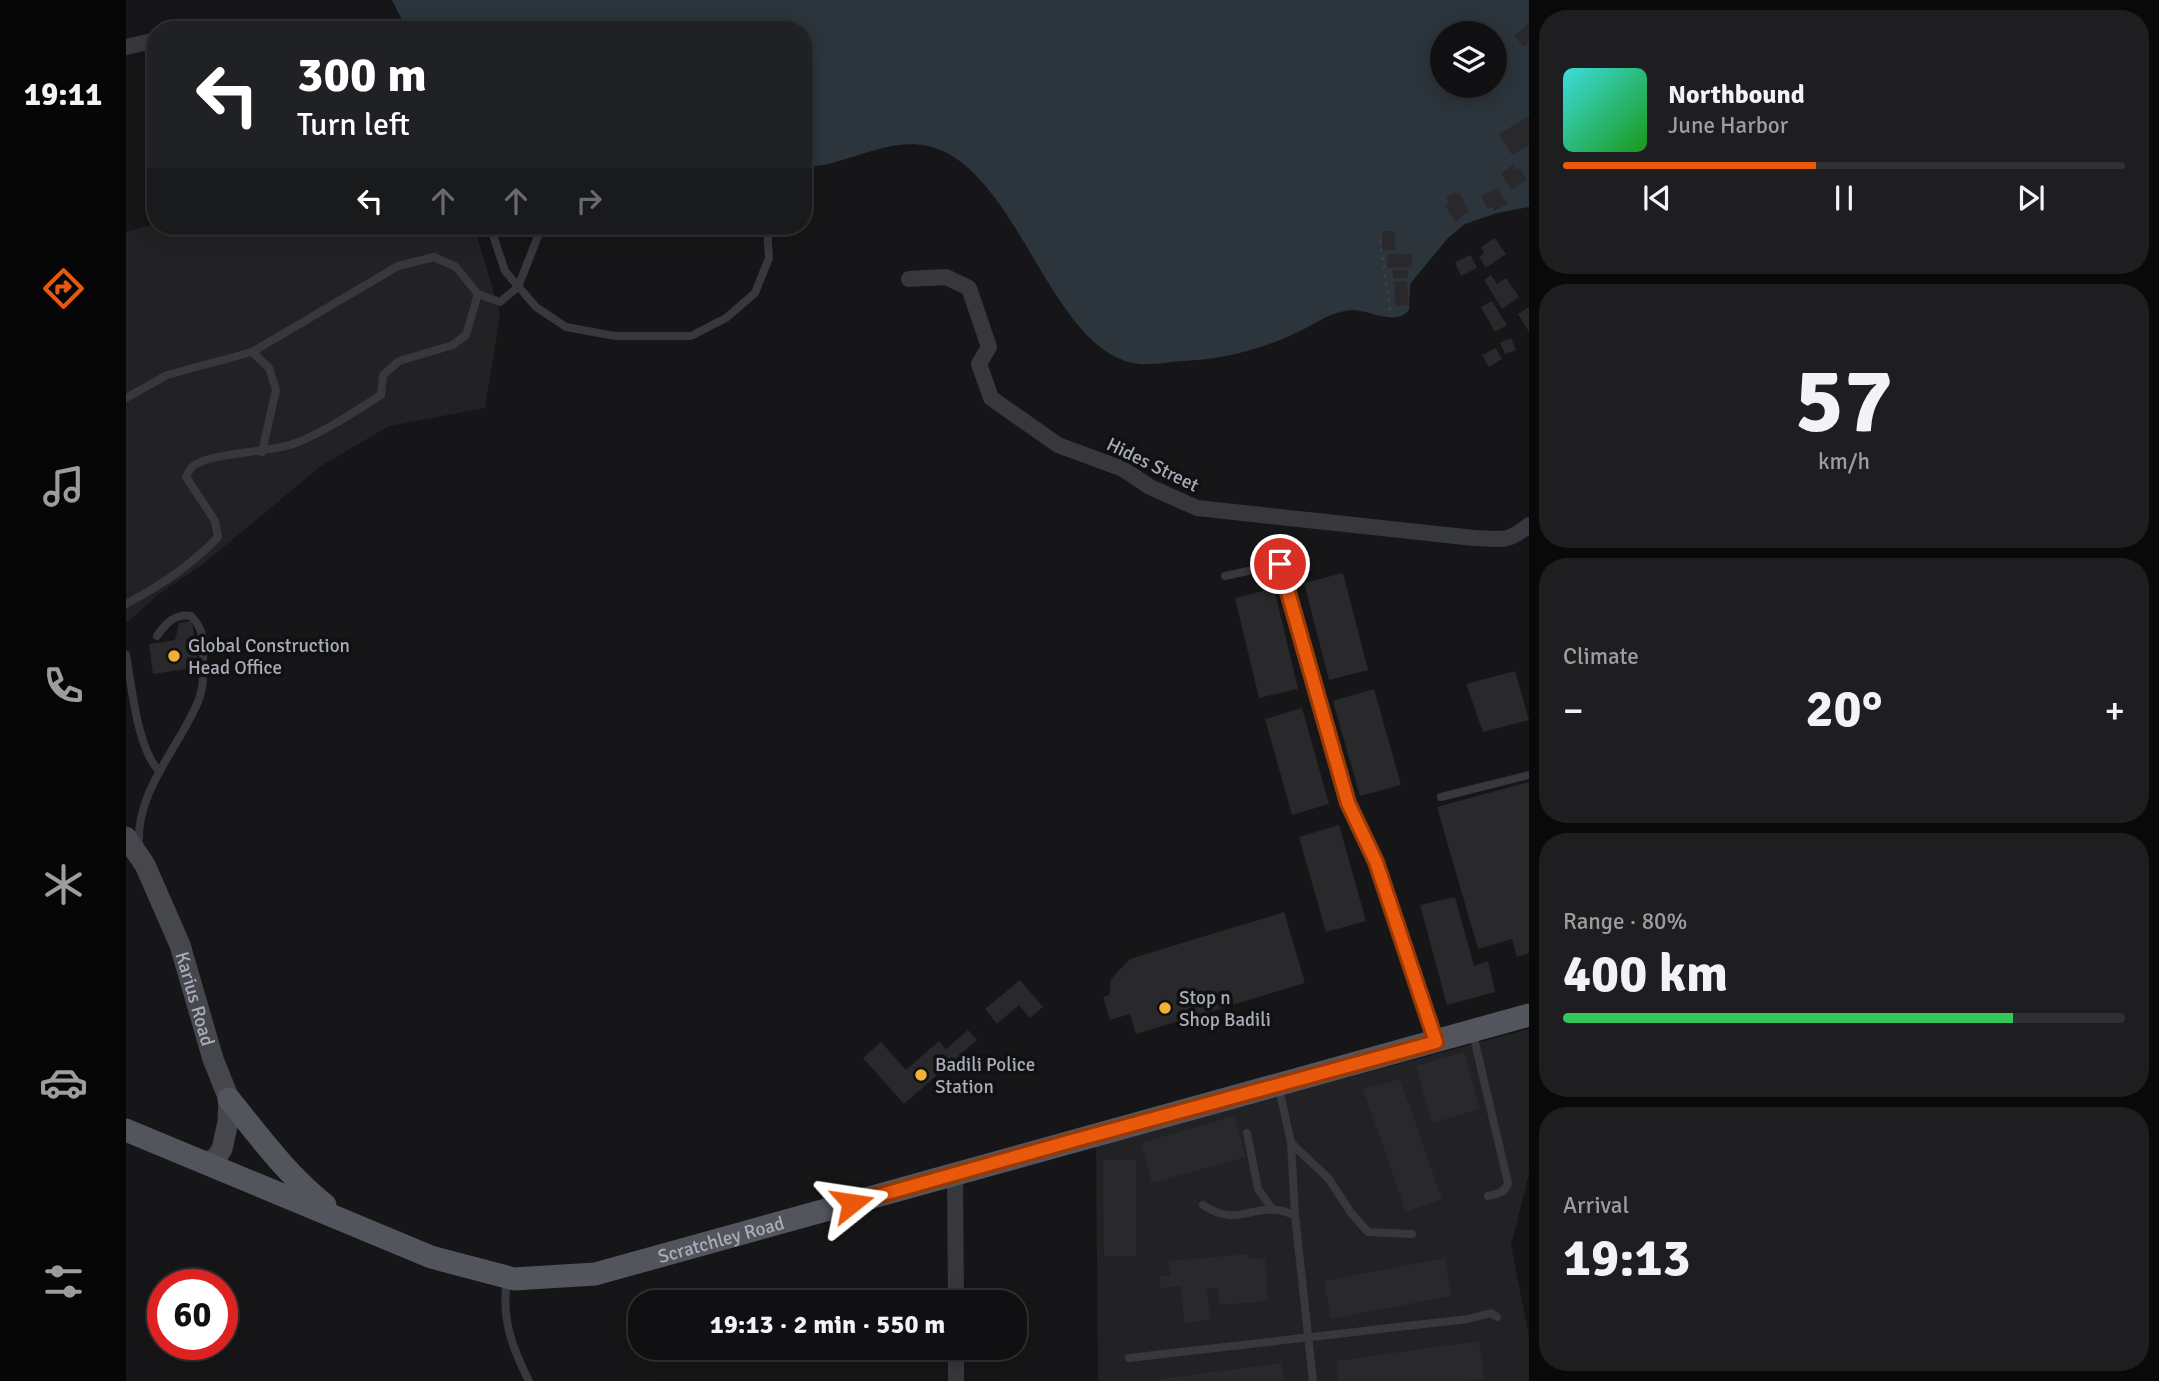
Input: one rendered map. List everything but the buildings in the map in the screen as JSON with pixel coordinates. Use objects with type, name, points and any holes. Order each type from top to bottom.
[{"type":"main road","name":"Scratchley Road","points":[[126,1130],[431,1257],[514,1279],[595,1274],[1529,1015]]},
{"type":"main road","points":[[229,1098],[284,1167],[309,1193],[347,1222]]},
{"type":"street","points":[[126,47],[147,42]]},
{"type":"street","name":"Hides Street","points":[[909,279],[946,277],[970,288],[989,347],[979,364],[991,398],[1058,445],[1123,469],[1150,487],[1197,508],[1502,539],[1516,536],[1529,525]]},
{"type":"street","name":"Karius Road","points":[[126,837],[145,865],[180,945],[213,1059],[229,1098],[228,1122],[222,1149],[217,1157],[207,1163]]},
{"type":"street","points":[[956,1175],[956,1290]]},
{"type":"street","points":[[956,1360],[956,1381]]},
{"type":"lane","points":[[493,235],[505,271],[536,307],[566,327],[615,336],[691,336],[726,318],[755,293],[769,258],[768,235]]},
{"type":"lane","points":[[126,398],[167,375],[252,352],[398,266],[434,257],[456,267],[478,294],[500,302],[518,287],[538,235]]},
{"type":"lane","points":[[126,604],[160,586],[199,557],[218,537],[215,521],[186,477],[192,467],[208,459],[262,452],[295,443],[356,411],[381,395],[383,375],[399,361],[453,345],[466,335],[478,294]]},
{"type":"lane","points":[[252,352],[269,368],[276,390],[262,452]]},
{"type":"lane","points":[[1225,576],[1280,564],[1348,803],[1376,862],[1436,1042]]},
{"type":"lane","points":[[145,865],[139,849],[141,820],[148,797],[202,691],[204,644],[200,626],[191,615],[180,615],[164,626],[157,636]]},
{"type":"lane","points":[[126,655],[145,749],[159,771]]},
{"type":"lane","points":[[1441,797],[1529,775]]},
{"type":"lane","points":[[1472,1031],[1508,1183],[1506,1189],[1488,1196]]},
{"type":"lane","points":[[1278,1085],[1291,1143],[1295,1215],[1313,1381]]},
{"type":"lane","points":[[1247,1133],[1258,1189],[1273,1210]]},
{"type":"lane","points":[[1291,1143],[1329,1180],[1351,1213],[1368,1232],[1412,1234]]},
{"type":"lane","points":[[1203,1205],[1229,1215],[1242,1216],[1273,1210],[1295,1215]]},
{"type":"lane","points":[[508,1278],[504,1298],[511,1344],[529,1381]]},
{"type":"lane","points":[[1129,1358],[1468,1319],[1492,1313],[1497,1317]]},
{"type":"path","points":[[1380,240],[1391,317]]},
{"type":"shaded area","points":[[392,0],[1529,0],[1529,207],[1497,213],[1465,224],[1448,238],[1410,284],[1409,310],[1397,317],[1345,311],[1270,344],[1236,354],[1201,360],[1140,364],[1110,354],[1084,332],[1061,303],[996,199],[971,171],[943,151],[925,145],[907,144],[890,146],[812,166],[812,21],[402,21]]},
{"type":"shaded area","points":[[147,226],[147,235],[477,235],[500,314],[485,408],[389,426],[321,466],[202,565],[160,593],[126,623],[126,232]]},
{"type":"shaded area","points":[[1529,1029],[1529,1173],[1511,1245],[1529,1337],[1529,1381],[1098,1381],[1096,1145]]},
{"type":"place","name":"Global Construction Head Office","points":[[174,656]]},
{"type":"place","name":"Stop n Shop Badili","points":[[1165,1008]]},
{"type":"place","name":"Badili Police Station","points":[[921,1075]]},
{"type":"route","points":[[852,1203],[1436,1042],[1376,862],[1348,803],[1280,564]]}]
